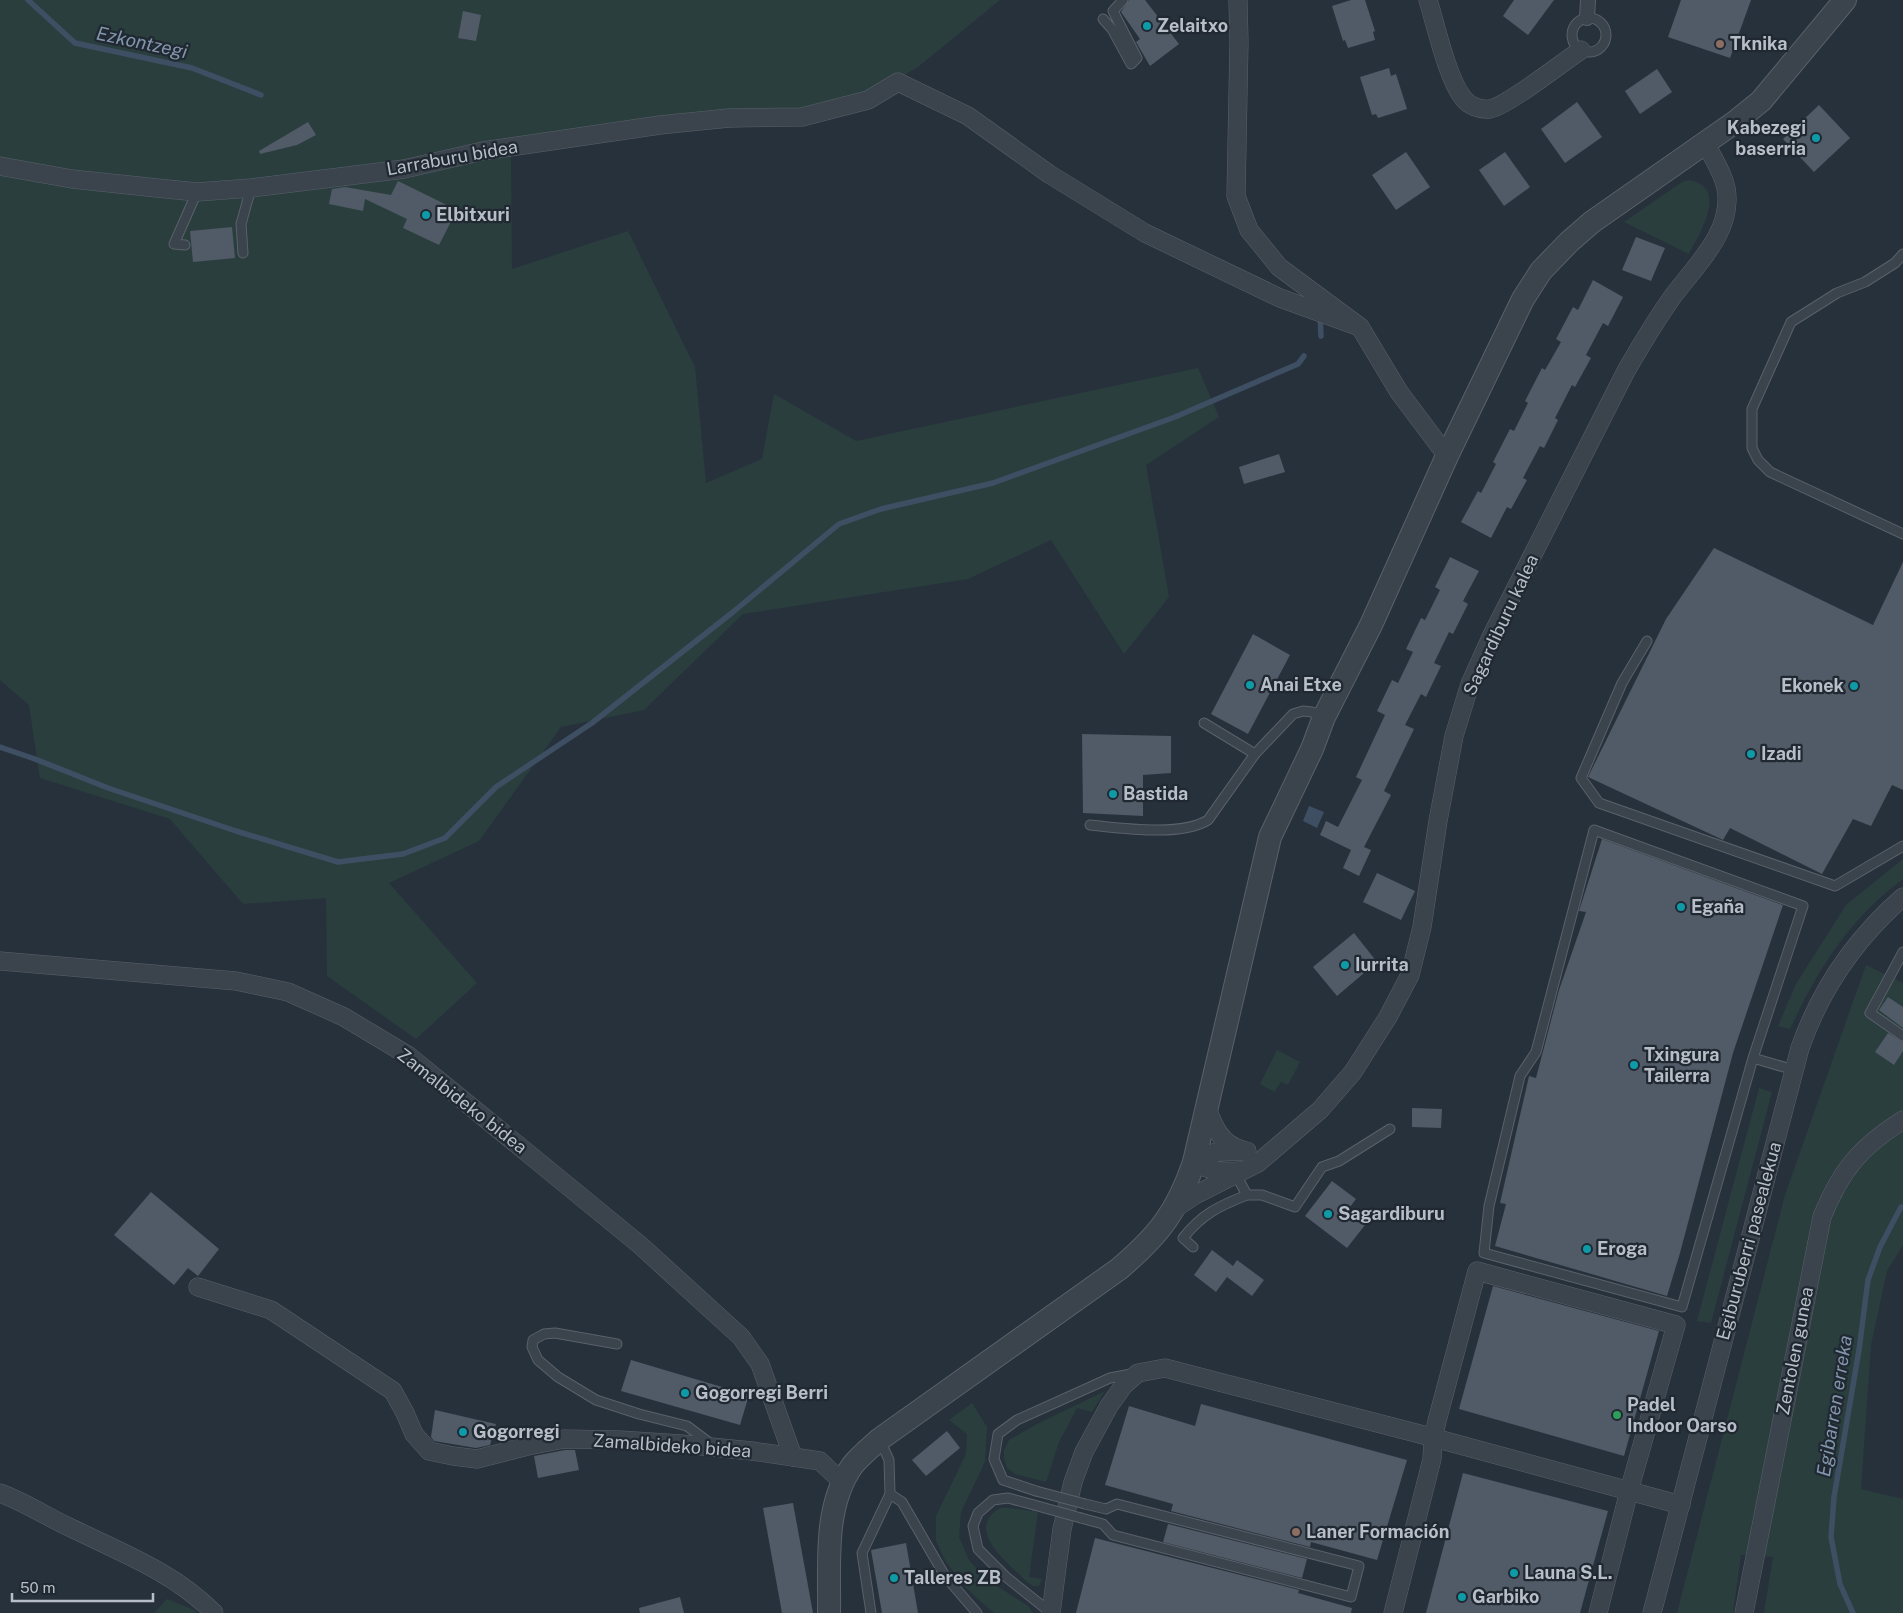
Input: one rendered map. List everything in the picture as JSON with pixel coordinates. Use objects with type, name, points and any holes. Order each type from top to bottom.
[{"type":"street","points":[[1238,0],[1236,196],[1249,230],[1279,267],[1360,327],[1399,392],[1447,456]]},
{"type":"street","points":[[1428,0],[1454,84],[1464,99],[1475,108],[1491,109],[1510,100],[1581,50]]},
{"type":"street","points":[[1587,18],[1588,0]]},
{"type":"street","points":[[829,1613],[831,1528],[837,1498],[852,1467],[880,1439],[1119,1269],[1154,1237],[1173,1210],[1186,1186],[1207,1108],[1270,837],[1312,749],[1324,717],[1371,625],[1447,456],[1523,299],[1541,271],[1569,242],[1592,222],[1736,122],[1761,101],[1845,0]]},
{"type":"street","name":"Larraburu bidea","points":[[0,166],[72,179],[197,192],[251,188],[404,169],[483,151],[660,125],[729,118],[802,117],[868,100],[898,82],[968,116],[1049,174],[1145,233],[1280,298],[1360,327]]},
{"type":"street","name":"Sagardiburu kalea","points":[[1173,1210],[1244,1164],[1263,1149],[1283,1141],[1320,1110],[1353,1072],[1388,1017],[1410,975],[1422,927],[1438,821],[1454,736],[1470,684],[1492,635],[1626,371],[1664,310],[1710,249],[1721,227],[1726,202],[1726,189],[1706,142]]},
{"type":"street","name":"Egiburuberri pasealekua","points":[[1652,1613],[1794,1070],[1809,1023],[1833,977],[1866,932],[1903,898]]},
{"type":"street","name":"Zamalbideko bidea","points":[[0,961],[236,981],[288,992],[344,1018],[409,1056],[640,1245],[741,1337],[760,1364],[792,1457]]},
{"type":"street","points":[[1207,1108],[1218,1134],[1231,1146],[1244,1164]]},
{"type":"street","name":"Zentolen gunea","points":[[1744,1613],[1822,1217],[1833,1190],[1848,1166],[1882,1133],[1903,1120]]},
{"type":"street","name":"Sagardiburu kalea","points":[[1194,1162],[1216,1152],[1244,1164]]},
{"type":"street","points":[[1393,1613],[1432,1459],[1433,1439],[1477,1271],[1676,1325],[1629,1491],[1598,1613]]},
{"type":"street","name":"Zamalbideko bidea","points":[[198,1287],[271,1310],[393,1391],[414,1434],[429,1451],[453,1456],[478,1458],[564,1439],[620,1440],[715,1447],[820,1461],[843,1483]]},
{"type":"street","points":[[1051,1612],[1062,1529],[1076,1474],[1084,1452],[1109,1406],[1124,1385],[1138,1373],[1165,1368],[1680,1506]]},
{"type":"street","points":[[0,1493],[19,1500],[43,1515],[139,1560],[176,1582],[214,1613]]},
{"type":"lane","points":[[1103,19],[1112,29],[1131,64],[1138,58],[1113,11],[1124,0]]},
{"type":"lane","points":[[1587,18],[1600,22],[1604,26],[1606,36],[1602,46],[1592,52],[1581,50],[1573,42],[1572,31],[1577,22],[1587,18]]},
{"type":"lane","points":[[243,253],[241,224],[251,188]]},
{"type":"lane","points":[[185,245],[174,244],[197,192]]},
{"type":"lane","points":[[1903,254],[1895,263],[1865,282],[1837,293],[1791,322],[1752,409],[1751,433],[1752,448],[1758,460],[1770,472],[1903,534]]},
{"type":"lane","points":[[1647,641],[1622,683],[1582,778],[1600,803],[1835,886],[1903,846]]},
{"type":"lane","points":[[1090,825],[1143,830],[1192,827],[1201,824],[1208,820],[1255,754],[1293,714],[1302,711],[1312,712],[1324,717]]},
{"type":"lane","points":[[1204,723],[1255,754]]},
{"type":"lane","points":[[1594,830],[1803,906],[1753,1058],[1682,1307],[1484,1253],[1489,1206],[1520,1076],[1536,1052],[1594,830]]},
{"type":"lane","points":[[1903,952],[1870,1013],[1903,1036]]},
{"type":"lane","points":[[1753,1058],[1794,1070]]},
{"type":"lane","points":[[1193,1247],[1183,1238],[1194,1223],[1213,1209],[1246,1195],[1262,1195],[1295,1208],[1322,1167],[1339,1161],[1390,1129]]},
{"type":"lane","points":[[1244,1164],[1246,1195]]},
{"type":"lane","points":[[617,1344],[544,1334],[533,1340],[532,1347],[538,1360],[558,1377],[596,1400],[639,1414],[687,1426],[715,1447]]},
{"type":"lane","points":[[1051,1612],[1006,1576],[978,1548],[973,1526],[978,1513],[993,1500],[1008,1498],[1082,1518],[1103,1524],[1113,1535],[1351,1597],[1358,1566],[1117,1504],[1106,1509],[1085,1504],[1002,1480],[994,1459],[998,1434],[1017,1420],[1110,1378],[1138,1373]]},
{"type":"lane","points":[[872,1613],[862,1553],[890,1494],[889,1460],[880,1439]]},
{"type":"lane","points":[[890,1494],[902,1502],[945,1576],[977,1613]]},
{"type":"lane","points":[[1103,1524],[1106,1509]]},
{"type":"green space","points":[[0,0],[1000,0],[918,67],[843,112],[760,126],[496,144],[511,156],[512,269],[628,231],[695,367],[706,483],[762,459],[774,394],[856,441],[1198,368],[1219,417],[1146,465],[1169,597],[1124,654],[1051,540],[968,579],[743,614],[644,710],[561,727],[479,841],[389,883],[477,983],[416,1039],[327,976],[326,898],[243,904],[170,819],[40,778],[29,705],[0,680]]},
{"type":"green space","points":[[1689,180],[1701,184],[1707,192],[1709,201],[1704,223],[1689,254],[1624,222],[1682,182]]},
{"type":"green space","points":[[1903,859],[1903,879],[1867,911],[1837,946],[1812,986],[1790,1029],[1778,1026],[1796,984],[1846,905]]},
{"type":"green space","points":[[1866,965],[1903,983],[1903,1245],[1887,1271],[1871,1345],[1861,1489],[1903,1499],[1903,1613],[1764,1613],[1773,1557],[1741,1555],[1733,1613],[1677,1613],[1785,1195]]},
{"type":"green space","points":[[1277,1050],[1300,1062],[1288,1085],[1281,1082],[1274,1092],[1260,1084]]},
{"type":"green space","points":[[1759,1088],[1772,1092],[1711,1323],[1697,1321]]},
{"type":"green space","points":[[1105,1391],[1092,1412],[1077,1408],[1059,1442],[1046,1482],[1015,1474],[1007,1468],[1004,1450],[1009,1440],[1037,1424]]},
{"type":"green space","points":[[972,1403],[987,1427],[985,1462],[961,1512],[959,1537],[969,1560],[986,1579],[1028,1606],[1033,1613],[994,1613],[966,1588],[946,1562],[936,1541],[936,1516],[966,1454],[967,1434],[949,1420]]},
{"type":"green space","points":[[1000,1508],[1038,1512],[1029,1577],[1042,1579],[1039,1586],[1033,1586],[1027,1582],[1010,1566],[993,1546],[988,1536],[986,1526],[990,1517]]},
{"type":"green space","points":[[167,1599],[194,1610],[197,1613],[154,1613]]},
{"type":"water","points":[[1309,806],[1324,812],[1317,828],[1303,821]]},
{"type":"building","name":"Zelaitxo","points":[[1129,0],[1145,0],[1179,44],[1150,66],[1136,42],[1140,39],[1121,12]]},
{"type":"building","points":[[1351,0],[1365,0],[1375,31],[1373,32],[1375,40],[1348,48],[1345,40],[1343,41],[1332,6]]},
{"type":"building","points":[[1514,0],[1554,0],[1528,35],[1503,16]]},
{"type":"building","points":[[1681,0],[1751,0],[1730,58],[1668,37]]},
{"type":"building","points":[[463,11],[481,15],[476,41],[458,38]]},
{"type":"building","points":[[1389,68],[1391,76],[1396,74],[1407,109],[1378,118],[1376,114],[1372,115],[1360,77]]},
{"type":"building","points":[[1657,69],[1672,92],[1640,114],[1625,91]]},
{"type":"building","points":[[1577,102],[1602,137],[1565,163],[1541,129]]},
{"type":"building","name":"Kabezegi baserria","points":[[1819,105],[1850,138],[1814,172],[1783,139]]},
{"type":"building","points":[[308,122],[316,135],[297,145],[260,154],[259,151]]},
{"type":"building","points":[[1406,152],[1430,187],[1396,210],[1372,175]]},
{"type":"building","points":[[1505,152],[1530,187],[1504,206],[1479,170]]},
{"type":"building","name":"Elbitxuri","points":[[398,181],[457,210],[439,245],[403,228],[407,219],[365,199],[363,211],[329,204],[332,189],[345,187],[391,195]]},
{"type":"building","points":[[232,227],[235,258],[193,262],[190,231]]},
{"type":"building","points":[[1636,237],[1665,248],[1651,281],[1622,270]]},
{"type":"building","points":[[1593,280],[1623,297],[1608,326],[1603,323],[1586,355],[1591,358],[1575,387],[1572,385],[1555,418],[1558,420],[1544,448],[1540,446],[1523,478],[1527,480],[1511,509],[1507,507],[1491,538],[1461,522],[1478,491],[1481,493],[1496,464],[1493,462],[1510,429],[1514,431],[1528,403],[1525,401],[1542,368],[1545,370],[1561,342],[1556,339],[1573,307],[1578,310]]},
{"type":"building","points":[[1279,454],[1285,472],[1244,484],[1239,467]]},
{"type":"building","name":"Izadi","points":[[1714,548],[1873,625],[1903,562],[1903,790],[1892,785],[1871,826],[1853,819],[1822,874],[1730,828],[1723,840],[1588,777],[1666,619]]},
{"type":"building","points":[[1450,557],[1479,571],[1463,601],[1468,604],[1453,634],[1449,632],[1434,663],[1441,666],[1426,697],[1421,694],[1405,725],[1414,729],[1384,791],[1391,795],[1364,847],[1371,850],[1359,876],[1343,868],[1351,850],[1320,835],[1326,821],[1338,827],[1362,780],[1356,777],[1385,715],[1377,711],[1392,680],[1398,683],[1413,652],[1406,649],[1421,618],[1425,620],[1440,590],[1435,587]]},
{"type":"building","name":"Anai Etxe","points":[[1253,634],[1290,655],[1248,734],[1211,714]]},
{"type":"building","name":"Bastida","points":[[1082,734],[1171,736],[1171,773],[1143,775],[1143,816],[1083,813]]},
{"type":"building","points":[[1602,839],[1783,905],[1733,1053],[1667,1296],[1495,1246],[1506,1204],[1500,1203],[1529,1076],[1536,1078],[1559,990],[1586,912],[1579,911]]},
{"type":"building","points":[[1377,873],[1415,891],[1401,920],[1363,902]]},
{"type":"building","name":"Iurrita","points":[[1354,933],[1377,962],[1337,996],[1313,967]]},
{"type":"building","points":[[1888,997],[1903,1007],[1903,1028],[1879,1010]]},
{"type":"building","points":[[1888,1033],[1903,1042],[1903,1051],[1894,1065],[1875,1052]]},
{"type":"building","points":[[1412,1108],[1442,1109],[1441,1128],[1412,1127]]},
{"type":"building","name":"Sagardiburu","points":[[1332,1181],[1356,1199],[1347,1211],[1365,1225],[1347,1248],[1305,1216]]},
{"type":"building","points":[[151,1192],[219,1249],[198,1276],[188,1268],[174,1285],[114,1235]]},
{"type":"building","points":[[1212,1250],[1233,1266],[1237,1260],[1264,1280],[1252,1296],[1227,1277],[1216,1292],[1194,1275]]},
{"type":"building","points":[[1493,1286],[1659,1331],[1624,1456],[1459,1409]]},
{"type":"building","name":"Gogorregi Berri","points":[[631,1360],[749,1395],[740,1425],[621,1391]]},
{"type":"building","points":[[1201,1404],[1407,1460],[1377,1560],[1311,1542],[1310,1547],[1171,1511],[1173,1504],[1105,1485],[1129,1406],[1195,1426]]},
{"type":"building","name":"Gogorregi","points":[[435,1410],[496,1424],[490,1445],[476,1448],[434,1441],[431,1437]]},
{"type":"building","points":[[947,1431],[960,1448],[926,1476],[912,1460]]},
{"type":"building","points":[[575,1450],[579,1470],[538,1478],[534,1456]]},
{"type":"building","points":[[1463,1473],[1608,1511],[1580,1613],[1426,1613]]},
{"type":"building","points":[[793,1503],[813,1613],[782,1613],[763,1508]]},
{"type":"building","points":[[1168,1524],[1307,1559],[1302,1578],[1163,1542]]},
{"type":"building","points":[[1095,1538],[1299,1590],[1298,1593],[1352,1608],[1351,1613],[1076,1613]]},
{"type":"building","name":"Talleres ZB","points":[[906,1543],[918,1613],[882,1613],[871,1550]]},
{"type":"building","points":[[680,1597],[684,1613],[640,1613],[639,1608]]},
{"type":"waterway","name":"Ezkontzegi","points":[[28,0],[75,43],[192,68],[261,95]]},
{"type":"waterway","points":[[1320,315],[1321,336]]},
{"type":"waterway","points":[[0,747],[108,788],[236,831],[338,862],[403,854],[445,838],[496,787],[592,723],[733,612],[839,524],[881,509],[993,483],[1175,417],[1298,364],[1304,356]]},
{"type":"waterway","name":"Egibarren erreka","points":[[1853,1613],[1840,1584],[1831,1537],[1834,1497],[1859,1350],[1868,1280],[1880,1247],[1901,1207]]},
{"type":"place","name":"Zelaitxo","points":[[1147,26]]},
{"type":"place","name":"Tknika","points":[[1720,44]]},
{"type":"place","name":"Kabezegi baserria","points":[[1816,138]]},
{"type":"place","name":"Elbitxuri","points":[[426,215]]},
{"type":"place","name":"Anai Etxe","points":[[1250,685]]},
{"type":"place","name":"Ekonek","points":[[1854,686]]},
{"type":"place","name":"Izadi","points":[[1751,754]]},
{"type":"place","name":"Bastida","points":[[1113,794]]},
{"type":"place","name":"Egaña","points":[[1681,907]]},
{"type":"place","name":"Iurrita","points":[[1345,965]]},
{"type":"place","name":"Txingura Tailerra","points":[[1634,1065]]},
{"type":"place","name":"Sagardiburu","points":[[1328,1214]]},
{"type":"place","name":"Eroga","points":[[1587,1249]]},
{"type":"place","name":"Gogorregi Berri","points":[[685,1393]]},
{"type":"place","name":"Padel Indoor Oarso","points":[[1617,1415]]},
{"type":"place","name":"Gogorregi","points":[[463,1432]]},
{"type":"place","name":"Laner Formación","points":[[1296,1532]]},
{"type":"place","name":"Launa S.L.","points":[[1514,1573]]},
{"type":"place","name":"Talleres ZB","points":[[894,1578]]},
{"type":"place","name":"Garbiko","points":[[1462,1597]]}]
